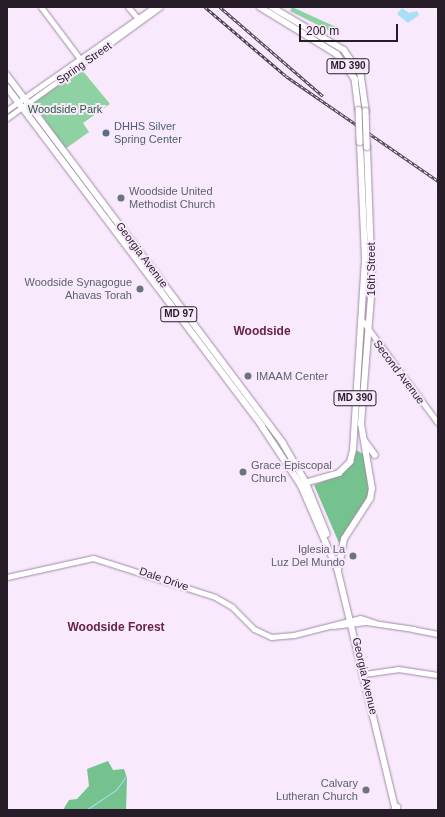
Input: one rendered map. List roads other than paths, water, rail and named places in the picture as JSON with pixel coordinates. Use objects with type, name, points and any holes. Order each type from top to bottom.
[{"type":"main road","name":"16th Street","points":[[260,7],[334,50],[350,69],[358,90],[365,250],[352,457],[339,472],[304,483]]},
{"type":"main road","name":"16th Street","points":[[272,7],[285,16],[332,39],[347,53],[361,74],[366,111],[372,284],[362,437],[372,489],[370,499],[344,539],[338,570]]},
{"type":"main road","points":[[285,16],[310,36],[318,35],[347,53]]},
{"type":"main road","name":"Georgia Avenue","points":[[7,75],[268,423],[304,483],[325,524],[353,622],[395,809]]},
{"type":"main road","name":"Georgia Avenue","points":[[7,87],[263,426],[304,483]]},
{"type":"main road","points":[[362,437],[375,456]]},
{"type":"street","points":[[41,7],[82,62]]},
{"type":"street","points":[[128,7],[139,22]]},
{"type":"street","name":"Spring Street","points":[[139,22],[154,7]]},
{"type":"street","name":"Spring Street","points":[[7,110],[26,100],[160,7]]},
{"type":"street","name":"Spring Street","points":[[7,118],[20,104]]},
{"type":"street","name":"Second Avenue","points":[[361,319],[438,423]]},
{"type":"street","name":"Dale Drive","points":[[7,578],[51,566],[93,558],[132,568],[220,599],[264,635],[278,637],[292,636],[353,622]]},
{"type":"street","points":[[353,622],[375,623],[438,634]]},
{"type":"street","points":[[364,674],[398,669],[438,675]]},
{"type":"water","points":[[402,8],[409,13],[417,11],[419,15],[408,23],[397,14]]},
{"type":"waterway","points":[[86,810],[116,790],[126,776]]},
{"type":"railway","points":[[205,7],[286,76],[438,181]]},
{"type":"railway","points":[[220,7],[323,96]]},
{"type":"place","name":"DHHS Silver Spring Center","points":[[106,133]]},
{"type":"place","name":"Woodside United Methodist Church","points":[[121,198]]},
{"type":"place","name":"Woodside Synagogue Ahavas Torah","points":[[140,289]]},
{"type":"place","name":"IMAAM Center","points":[[248,376]]},
{"type":"place","name":"Grace Episcopal Church","points":[[243,472]]},
{"type":"place","name":"Iglesia La Luz Del Mundo","points":[[353,556]]},
{"type":"place","name":"Calvary Lutheran Church","points":[[366,790]]},
{"type":"district","name":"Woodside","points":[[262,332]]},
{"type":"district","name":"Woodside Forest","points":[[116,628]]},
{"type":"park label","name":"Woodside Park","points":[[65,109]]}]
